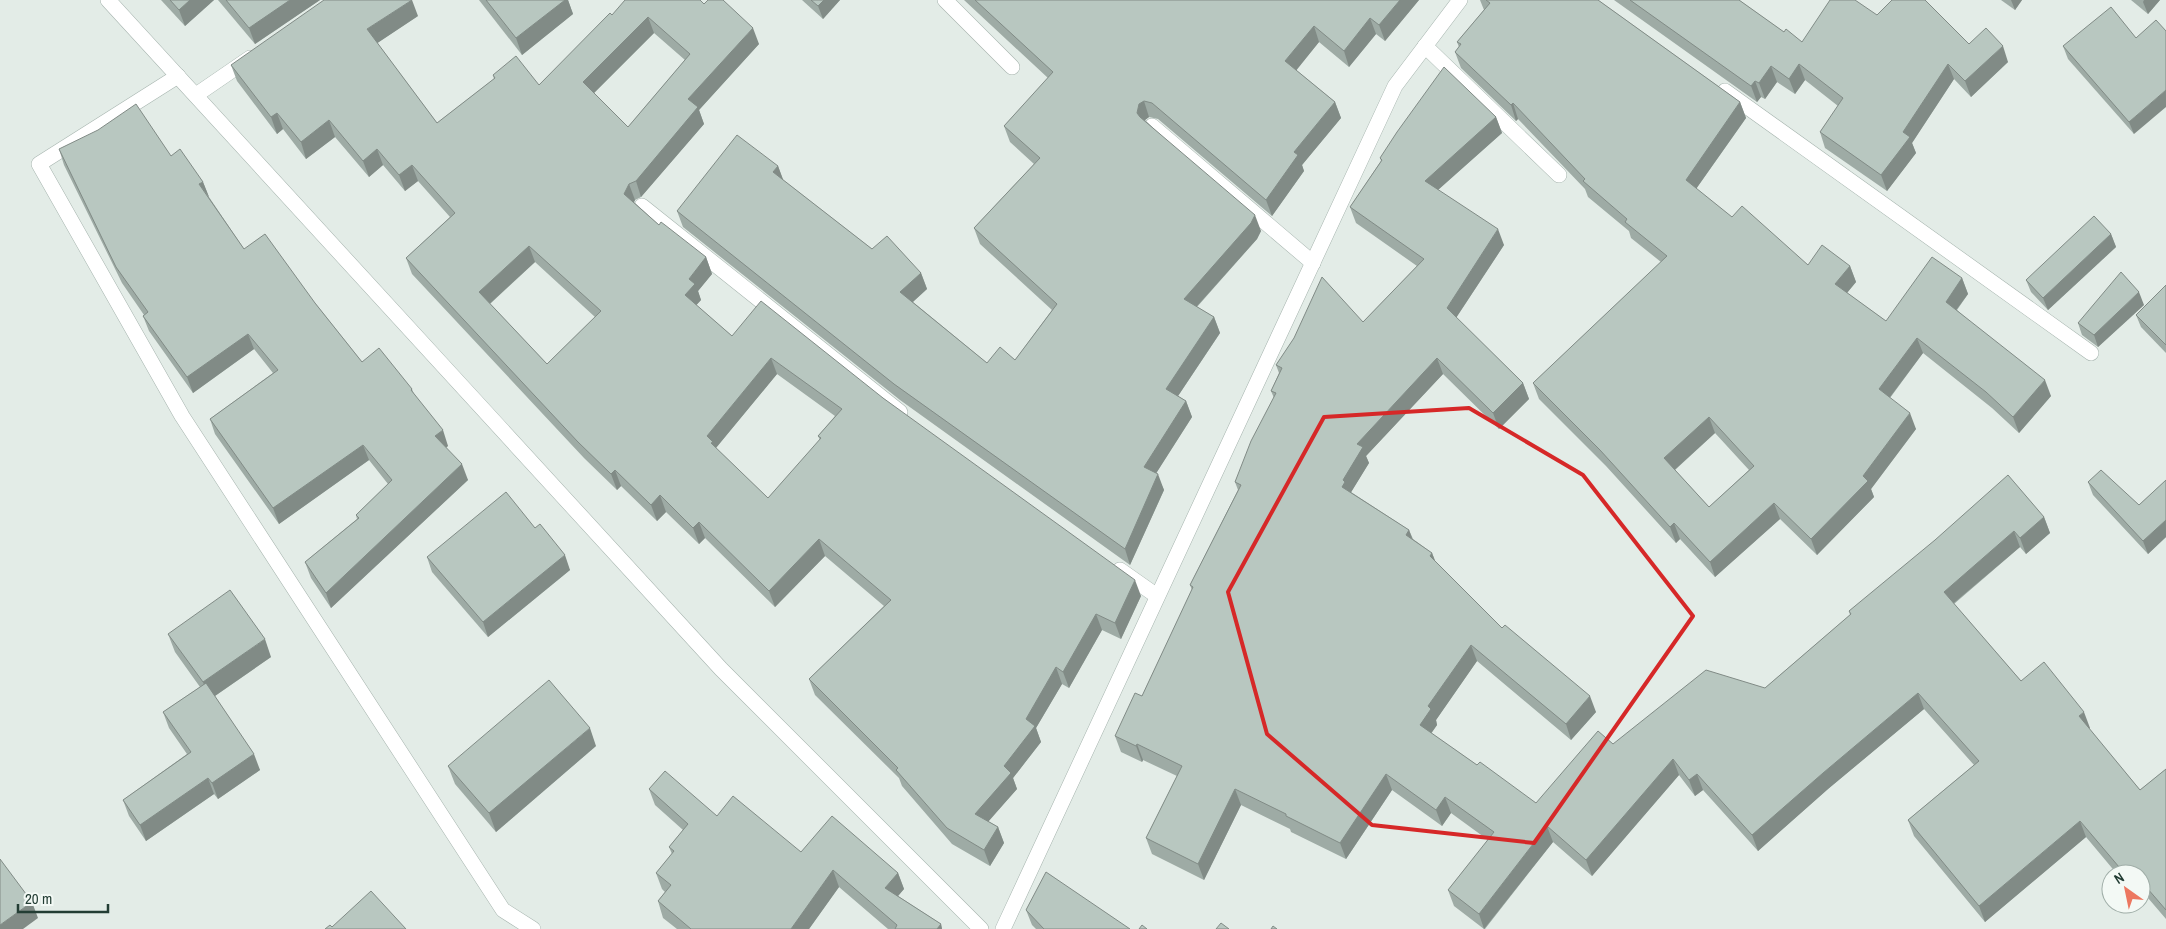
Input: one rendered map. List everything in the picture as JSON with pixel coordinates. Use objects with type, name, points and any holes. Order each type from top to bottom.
[{"type":"street","points":[[108,0],[721,669],[981,929]]},
{"type":"street","points":[[945,0],[1012,67]]},
{"type":"street","points":[[1003,929],[1396,86],[1460,0]]},
{"type":"street","points":[[1426,46],[1559,175]]},
{"type":"street","points":[[196,95],[266,48]]},
{"type":"street","points":[[178,76],[39,164],[182,416],[503,910],[532,929]]},
{"type":"street","points":[[1711,81],[2091,353]]},
{"type":"street","points":[[1152,126],[1313,263]]},
{"type":"street","points":[[642,206],[910,418]]},
{"type":"street","points":[[1109,562],[1157,596]]},
{"type":"highlighted area","points":[[1469,408],[1583,475],[1693,616],[1534,843],[1372,825],[1267,734],[1228,592],[1324,417]]},
{"type":"building","points":[[170,0],[190,0],[179,10]]},
{"type":"building","points":[[226,0],[290,0],[249,28]]},
{"type":"building","points":[[324,0],[412,0],[367,29],[437,123],[495,78],[493,75],[516,56],[539,85],[610,13],[612,15],[625,0],[700,0],[704,4],[708,0],[723,0],[753,28],[688,99],[698,107],[636,181],[629,184],[624,194],[659,225],[661,222],[706,257],[689,279],[695,284],[685,295],[732,336],[761,301],[883,398],[1135,580],[1115,623],[1096,614],[1063,672],[1056,667],[1026,719],[1035,726],[1004,766],[1011,773],[975,814],[998,827],[984,850],[947,828],[896,770],[898,768],[809,679],[891,600],[819,539],[769,591],[699,522],[693,528],[660,495],[651,505],[615,470],[611,474],[578,442],[406,258],[455,213],[412,165],[399,175],[377,149],[363,161],[329,120],[301,142],[277,113],[271,117],[231,65]],"holes":[[[648,17],[690,54],[628,127],[583,82]],[[529,246],[601,311],[547,364],[479,292]],[[771,358],[842,409],[818,436],[821,438],[768,498],[711,443],[713,442],[707,436]]]},
{"type":"building","points":[[486,0],[565,0],[516,38]]},
{"type":"building","points":[[811,0],[824,0],[818,6]]},
{"type":"building","points":[[975,0],[1400,0],[1379,25],[1370,18],[1344,51],[1314,26],[1285,61],[1335,102],[1294,152],[1298,155],[1266,200],[1152,103],[1144,101],[1139,104],[1137,113],[1140,117],[1255,215],[1251,223],[1184,299],[1214,317],[1166,389],[1186,401],[1144,467],[1158,474],[1125,549],[894,384],[677,211],[737,135],[778,166],[773,172],[872,249],[887,236],[921,273],[900,292],[987,363],[1000,347],[1015,360],[1057,304],[974,228],[1040,158],[1004,126],[1053,72]]},
{"type":"building","points":[[1486,0],[1598,0],[1740,102],[1686,180],[1732,217],[1742,206],[1808,265],[1822,245],[1850,266],[1835,284],[1886,321],[1932,257],[1962,278],[1946,302],[2045,380],[2013,417],[1986,392],[1917,338],[1879,389],[1910,413],[1863,476],[1868,481],[1811,539],[1774,503],[1710,562],[1674,523],[1670,527],[1600,450],[1533,383],[1667,256],[1625,222],[1627,219],[1583,181],[1585,179],[1513,103],[1511,105],[1455,52],[1461,44],[1457,42],[1490,3]],"holes":[[[1709,417],[1754,466],[1709,507],[1664,458]]]},
{"type":"building","points":[[1630,0],[1739,0],[1784,32],[1786,29],[1802,42],[1830,0],[1855,0],[1877,15],[1892,0],[1925,0],[1969,44],[1986,28],[2003,46],[1965,81],[1948,64],[1903,132],[1910,137],[1881,175],[1820,132],[1843,98],[1799,64],[1789,79],[1771,66],[1759,83],[1755,81],[1751,86]]},
{"type":"building","points":[[2111,7],[2136,38],[2156,20],[2166,31],[2166,90],[2129,122],[2063,46]]},
{"type":"building","points":[[1444,67],[1496,117],[1425,181],[1498,229],[1447,308],[1523,383],[1493,413],[1437,358],[1357,444],[1363,447],[1343,480],[1345,482],[1342,487],[1409,530],[1406,535],[1432,553],[1430,556],[1502,628],[1505,625],[1590,696],[1566,724],[1471,645],[1428,706],[1431,709],[1420,725],[1477,765],[1480,762],[1536,803],[1598,731],[1613,744],[1706,670],[1765,688],[1851,614],[1849,611],[1935,540],[2008,475],[2044,517],[2020,538],[2014,531],[1944,592],[2021,681],[2044,662],[2084,712],[2079,716],[2140,790],[2166,769],[2166,910],[2151,893],[2151,864],[2117,864],[2080,821],[1979,906],[1908,820],[1979,761],[1918,693],[1752,835],[1697,774],[1689,780],[1673,759],[1586,860],[1547,826],[1479,914],[1448,890],[1494,832],[1445,797],[1436,810],[1386,774],[1340,843],[1235,789],[1198,864],[1146,838],[1182,766],[1137,744],[1136,746],[1115,736],[1135,693],[1142,696],[1193,587],[1190,585],[1241,485],[1235,482],[1251,441],[1276,393],[1271,391],[1282,368],[1276,365],[1294,338],[1322,277],[1363,322],[1424,259],[1350,207],[1382,160],[1380,158]]},
{"type":"building","points":[[136,104],[171,156],[180,149],[203,182],[199,184],[244,249],[265,234],[315,303],[362,362],[379,348],[443,430],[435,436],[462,464],[326,593],[305,562],[359,518],[356,515],[392,480],[363,445],[273,508],[210,419],[278,370],[248,334],[187,377],[143,316],[148,312],[116,267],[59,149],[98,130]]},
{"type":"building","points":[[2094,216],[2111,234],[2043,298],[2026,280]]},
{"type":"building","points":[[2121,272],[2139,292],[2094,335],[2078,323]]},
{"type":"building","points":[[2166,285],[2166,345],[2136,315]]},
{"type":"building","points":[[2101,470],[2139,505],[2166,480],[2166,520],[2143,541],[2088,482]]},
{"type":"building","points":[[506,492],[535,528],[540,524],[565,555],[483,622],[427,557]]},
{"type":"building","points":[[230,590],[265,639],[203,682],[168,634]]},
{"type":"building","points":[[549,680],[590,728],[489,813],[448,766]]},
{"type":"building","points":[[206,683],[254,754],[212,783],[208,778],[140,825],[123,800],[191,752],[163,712]]},
{"type":"building","points":[[665,771],[717,816],[733,796],[801,852],[832,816],[898,873],[885,888],[941,924],[937,929],[895,929],[897,925],[833,870],[791,929],[691,929],[658,901],[671,885],[656,873],[674,851],[669,847],[688,824],[649,789]]},
{"type":"building","points":[[0,859],[32,902],[0,925]]},
{"type":"building","points":[[1046,872],[1130,929],[1044,929],[1026,910]]},
{"type":"building","points":[[371,891],[406,929],[325,929],[330,925],[332,927]]},
{"type":"building","points":[[1221,923],[1229,929],[1216,929]]},
{"type":"building","points":[[1142,925],[1147,929],[1139,929]]}]
